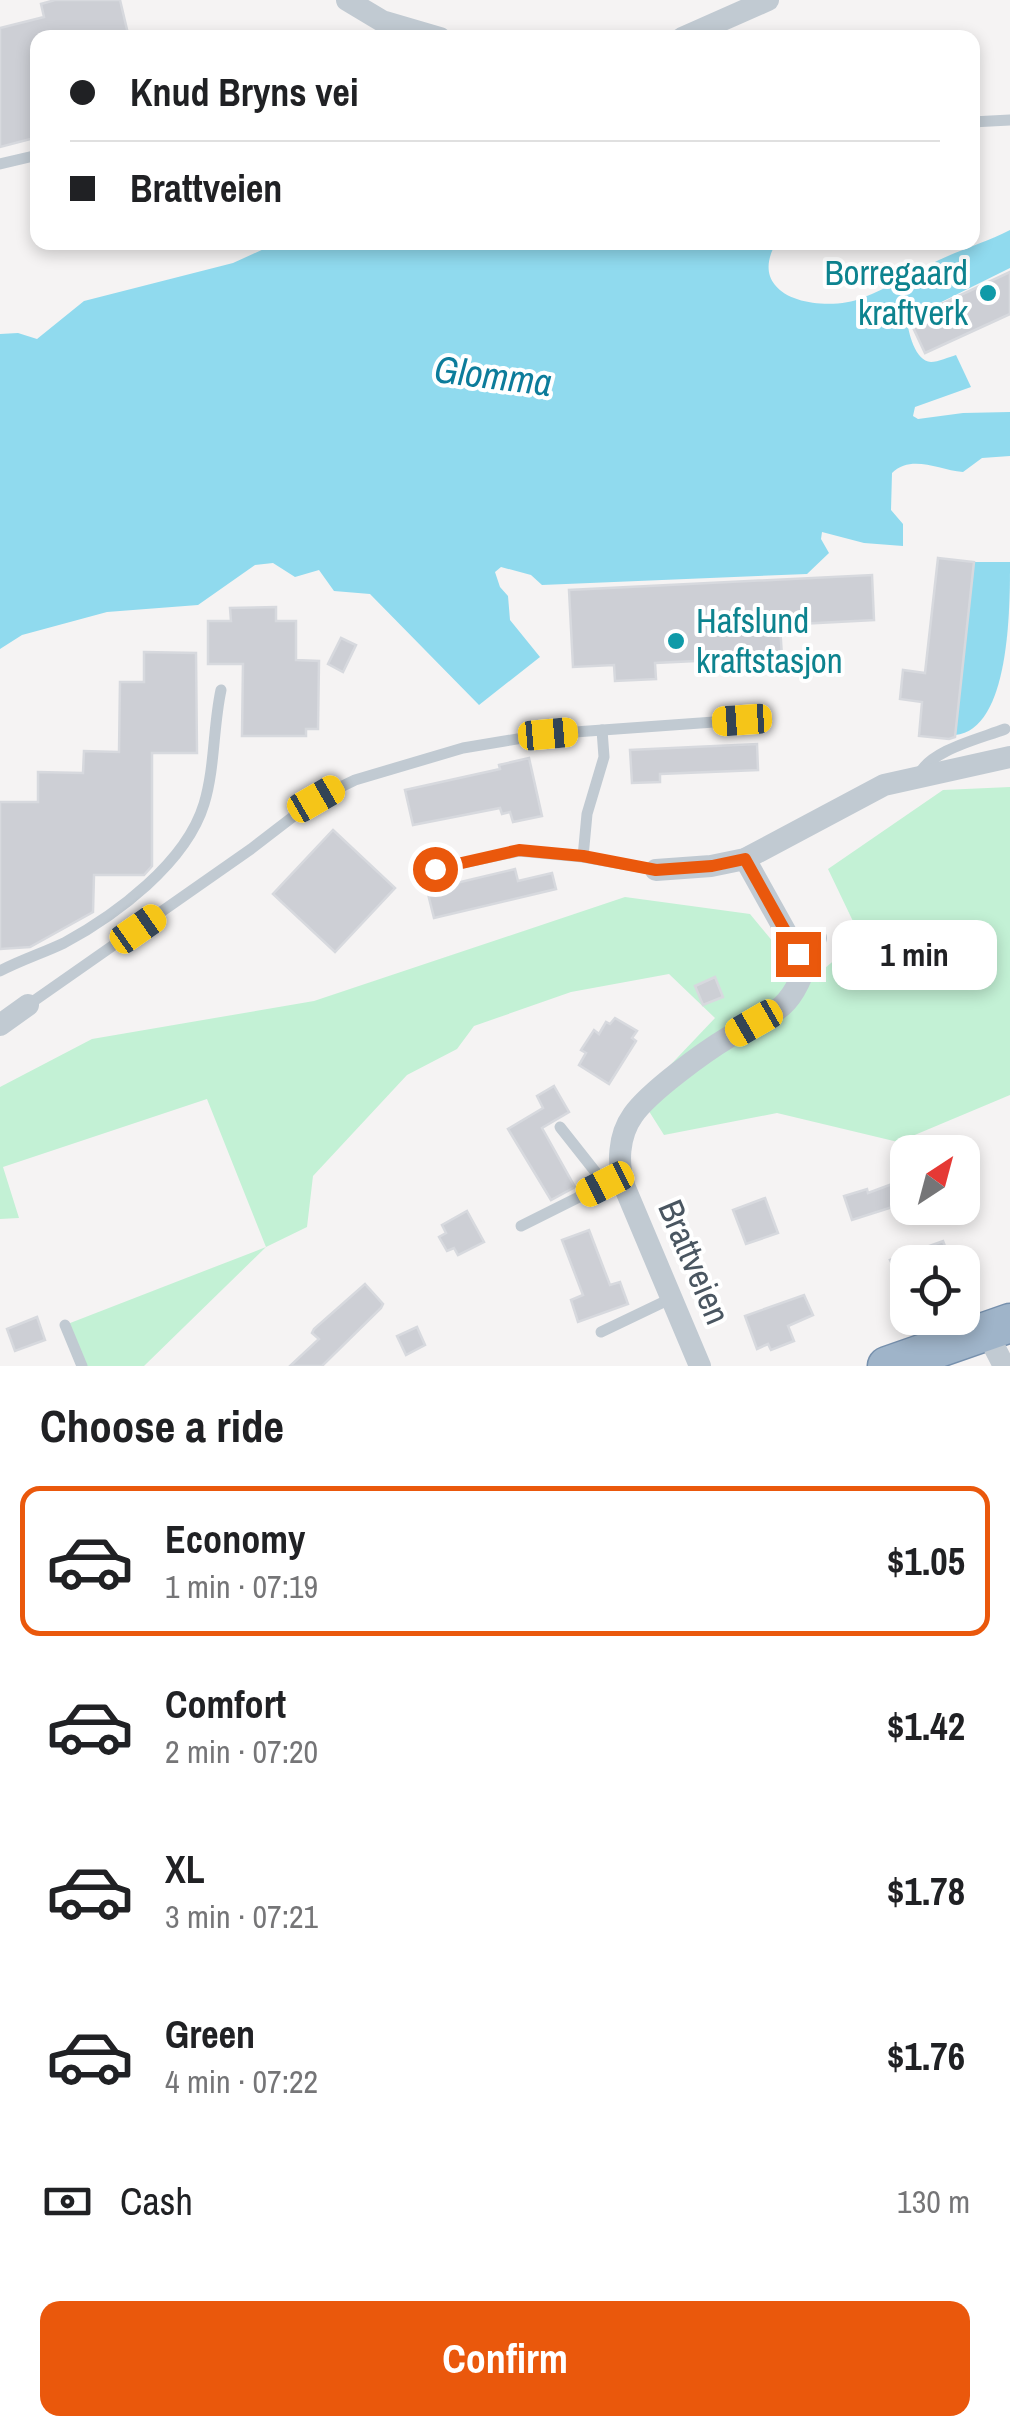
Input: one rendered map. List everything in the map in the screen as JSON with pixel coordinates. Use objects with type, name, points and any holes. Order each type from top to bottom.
[{"type":"highway","points":[[886,1366],[998,1327]]},
{"type":"street","points":[[348,0],[382,21],[413,30]]},
{"type":"street","points":[[709,30],[768,0]]},
{"type":"street","points":[[656,870],[745,859],[862,794],[918,776],[1010,758]]},
{"type":"street","points":[[745,859],[798,954],[802,971]]},
{"type":"street","name":"Brattveien","points":[[700,1366],[672,1298],[615,1186],[618,1164],[632,1116],[726,1038],[781,1008],[794,992],[816,938]]},
{"type":"street","points":[[0,1024],[28,1006]]},
{"type":"street","points":[[998,1327],[1004,1366]]},
{"type":"lane","points":[[980,122],[1010,120]]},
{"type":"lane","points":[[0,164],[30,157]]},
{"type":"lane","points":[[0,971],[90,928],[159,875],[182,850],[204,804],[221,690]]},
{"type":"lane","points":[[28,1006],[336,788],[463,748],[548,734],[742,720]]},
{"type":"lane","points":[[918,776],[922,766],[938,757],[1005,729]]},
{"type":"lane","points":[[583,856],[587,814],[604,757],[602,730]]},
{"type":"lane","points":[[435,869],[519,850],[583,856],[656,870]]},
{"type":"lane","points":[[521,1226],[615,1186],[560,1127]]},
{"type":"lane","points":[[601,1332],[672,1298]]},
{"type":"lane","points":[[65,1325],[82,1366]]},
{"type":"green space","points":[[1010,787],[1010,1095],[915,1135],[890,1135],[890,1140],[777,1113],[664,1135],[640,1097],[715,1018],[669,974],[571,992],[474,1026],[457,1049],[407,1075],[313,1176],[307,1227],[266,1247],[207,1099],[3,1167],[19,1218],[0,1219],[0,1087],[92,1039],[314,1001],[625,897],[750,914],[807,983],[861,938],[828,869],[943,790]]},
{"type":"green space","points":[[266,1247],[144,1366],[82,1366],[65,1325]]},
{"type":"water","name":"Glomma","points":[[1010,230],[1010,268],[907,319],[921,357],[931,362],[956,355],[971,387],[915,407],[913,416],[918,419],[1010,412],[1010,456],[982,458],[963,472],[917,464],[892,473],[891,510],[903,524],[903,546],[864,543],[822,532],[821,539],[829,553],[807,574],[542,585],[531,575],[501,567],[495,572],[508,596],[510,620],[540,657],[479,705],[370,594],[334,591],[319,570],[295,577],[273,563],[255,565],[198,605],[107,612],[22,635],[0,649],[0,334],[18,333],[37,339],[84,301],[233,263],[262,250],[772,250],[770,275],[782,292],[803,301],[829,304],[872,294],[963,250],[980,250],[980,243]]},
{"type":"water","points":[[974,562],[1010,562],[1007,636],[997,690],[987,712],[973,728],[955,735]]},
{"type":"building","points":[[55,0],[120,0],[127,30],[30,30],[30,139],[0,147],[0,28],[44,17],[41,4]]},
{"type":"building","name":"Borregaard kraftverk","points":[[1010,272],[1010,314],[925,353],[909,319]]},
{"type":"building","points":[[938,558],[974,562],[955,737],[949,739],[919,736],[922,702],[900,699],[903,670],[925,673]]},
{"type":"building","name":"Hafslund kraftstasjon","points":[[872,575],[874,620],[780,625],[782,657],[655,663],[656,679],[615,681],[614,665],[573,667],[569,590]]},
{"type":"building","points":[[276,607],[276,621],[296,621],[296,660],[319,661],[318,729],[306,729],[306,736],[242,736],[243,664],[208,664],[208,621],[231,621],[230,608]]},
{"type":"building","points":[[341,638],[356,645],[343,672],[328,664]]},
{"type":"building","points":[[144,652],[196,653],[197,753],[152,753],[152,866],[144,875],[94,875],[93,912],[30,947],[0,949],[0,802],[38,802],[38,772],[83,773],[84,751],[119,752],[120,682],[144,682]]},
{"type":"building","points":[[757,744],[758,770],[660,774],[660,782],[632,783],[630,750]]},
{"type":"building","points":[[529,758],[542,816],[513,822],[510,812],[502,814],[500,808],[413,825],[405,790],[500,769],[499,765]]},
{"type":"building","points":[[333,830],[395,888],[335,952],[273,894]]},
{"type":"building","points":[[515,869],[518,881],[552,873],[556,889],[434,918],[427,890]]},
{"type":"building","points":[[715,977],[723,997],[703,1005],[695,986]]},
{"type":"building","points":[[615,1018],[637,1031],[632,1038],[636,1041],[609,1084],[579,1065],[586,1053],[581,1050],[594,1030],[599,1034],[606,1022],[610,1024]]},
{"type":"building","points":[[554,1086],[569,1112],[542,1128],[575,1187],[551,1200],[508,1129],[543,1108],[537,1096]]},
{"type":"building","points":[[890,1185],[890,1208],[852,1220],[844,1196],[867,1189],[868,1193]]},
{"type":"building","points":[[765,1198],[778,1233],[746,1244],[733,1210]]},
{"type":"building","points":[[467,1211],[484,1242],[458,1255],[454,1248],[447,1251],[439,1237],[446,1233],[442,1225]]},
{"type":"building","points":[[589,1230],[610,1285],[620,1282],[628,1304],[578,1322],[571,1300],[583,1295],[562,1240]]},
{"type":"building","points":[[365,1284],[383,1304],[381,1308],[322,1366],[290,1366],[319,1339],[312,1333],[314,1329]]},
{"type":"building","points":[[804,1295],[813,1315],[788,1326],[794,1341],[771,1350],[768,1344],[757,1349],[745,1316]]},
{"type":"building","points":[[37,1317],[45,1340],[15,1351],[7,1329]]},
{"type":"building","points":[[417,1327],[425,1345],[406,1355],[397,1336]]},
{"type":"place","name":"Borregaard kraftverk","points":[[988,293]]},
{"type":"place","name":"Hafslund kraftstasjon","points":[[676,641]]},
{"type":"route","points":[[435,869],[519,850],[583,856],[656,870],[745,859],[798,954]]}]
